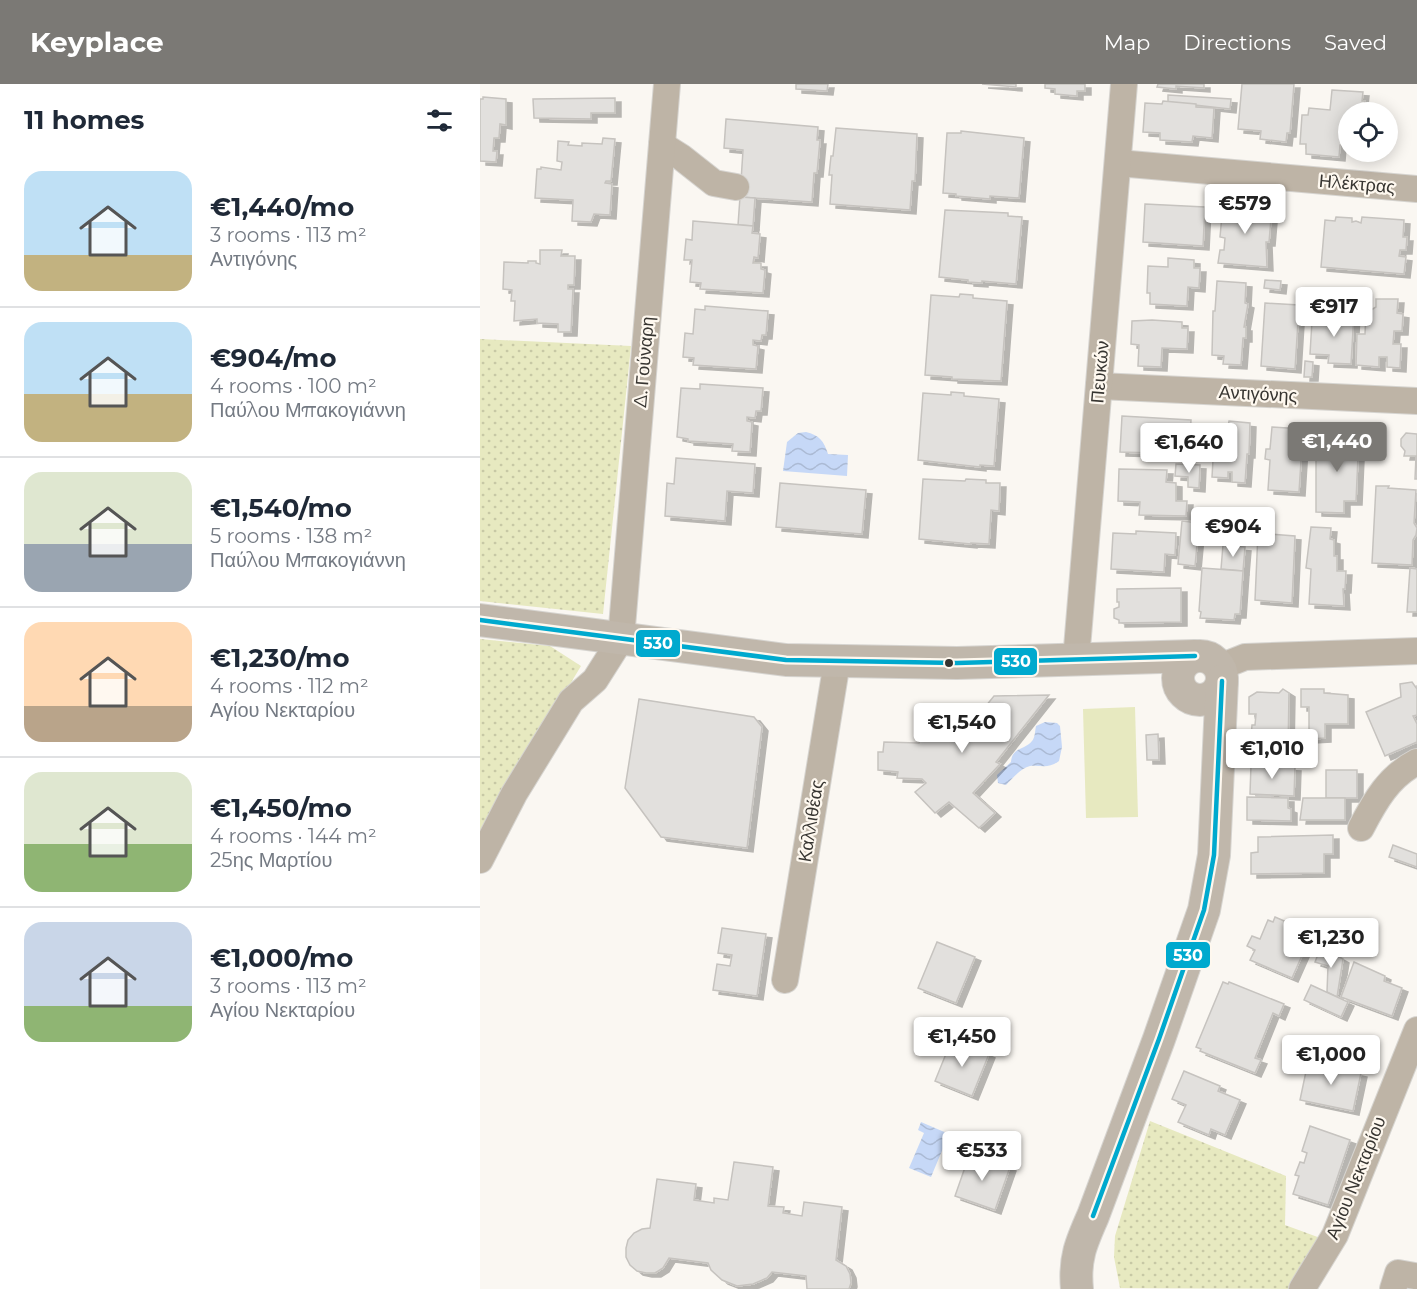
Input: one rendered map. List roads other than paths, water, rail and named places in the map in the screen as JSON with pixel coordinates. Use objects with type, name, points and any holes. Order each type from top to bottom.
[{"type":"main road","points":[[480,620],[786,660],[957,663],[1131,658],[1212,668]]},
{"type":"main road","points":[[1131,658],[1159,669],[1182,689]]},
{"type":"main road","points":[[1212,668],[1183,664],[1178,678],[1198,723],[1216,777]]},
{"type":"main road","points":[[1080,1285],[1078,1252],[1159,1039],[1204,910],[1214,855],[1216,777],[1212,668]]},
{"type":"street","name":"Δ. Γούναρη","points":[[621,639],[667,84]]},
{"type":"street","name":"Πευκών","points":[[1076,660],[1124,84]]},
{"type":"street","points":[[662,145],[714,183],[736,187]]},
{"type":"street","name":"Ηλέκτρας","points":[[1118,163],[1417,189]]},
{"type":"street","name":"Αντιγόνης","points":[[1099,387],[1417,401]]},
{"type":"street","points":[[480,860],[514,794],[571,701],[595,680],[621,639]]},
{"type":"street","points":[[1212,668],[1245,657],[1417,651]]},
{"type":"street","name":"Καλλιθέας","points":[[785,980],[837,662]]},
{"type":"street","points":[[1361,828],[1394,776],[1417,762]]},
{"type":"street","name":"Αγίου Νεκταρίου","points":[[1302,1289],[1335,1234],[1417,1030]]},
{"type":"street","points":[[1393,1289],[1398,1273],[1415,1276]]},
{"type":"water","points":[[806,432],[820,439],[828,454],[848,455],[847,476],[783,471],[787,442],[798,433]]},
{"type":"water","points":[[1045,722],[1057,723],[1060,726],[1062,747],[1059,761],[1048,766],[1027,767],[1006,785],[998,783],[997,775],[1011,762],[1016,751],[1032,741],[1036,726]]},
{"type":"water","points":[[921,1122],[949,1134],[931,1177],[909,1168],[924,1133],[918,1130]]}]
